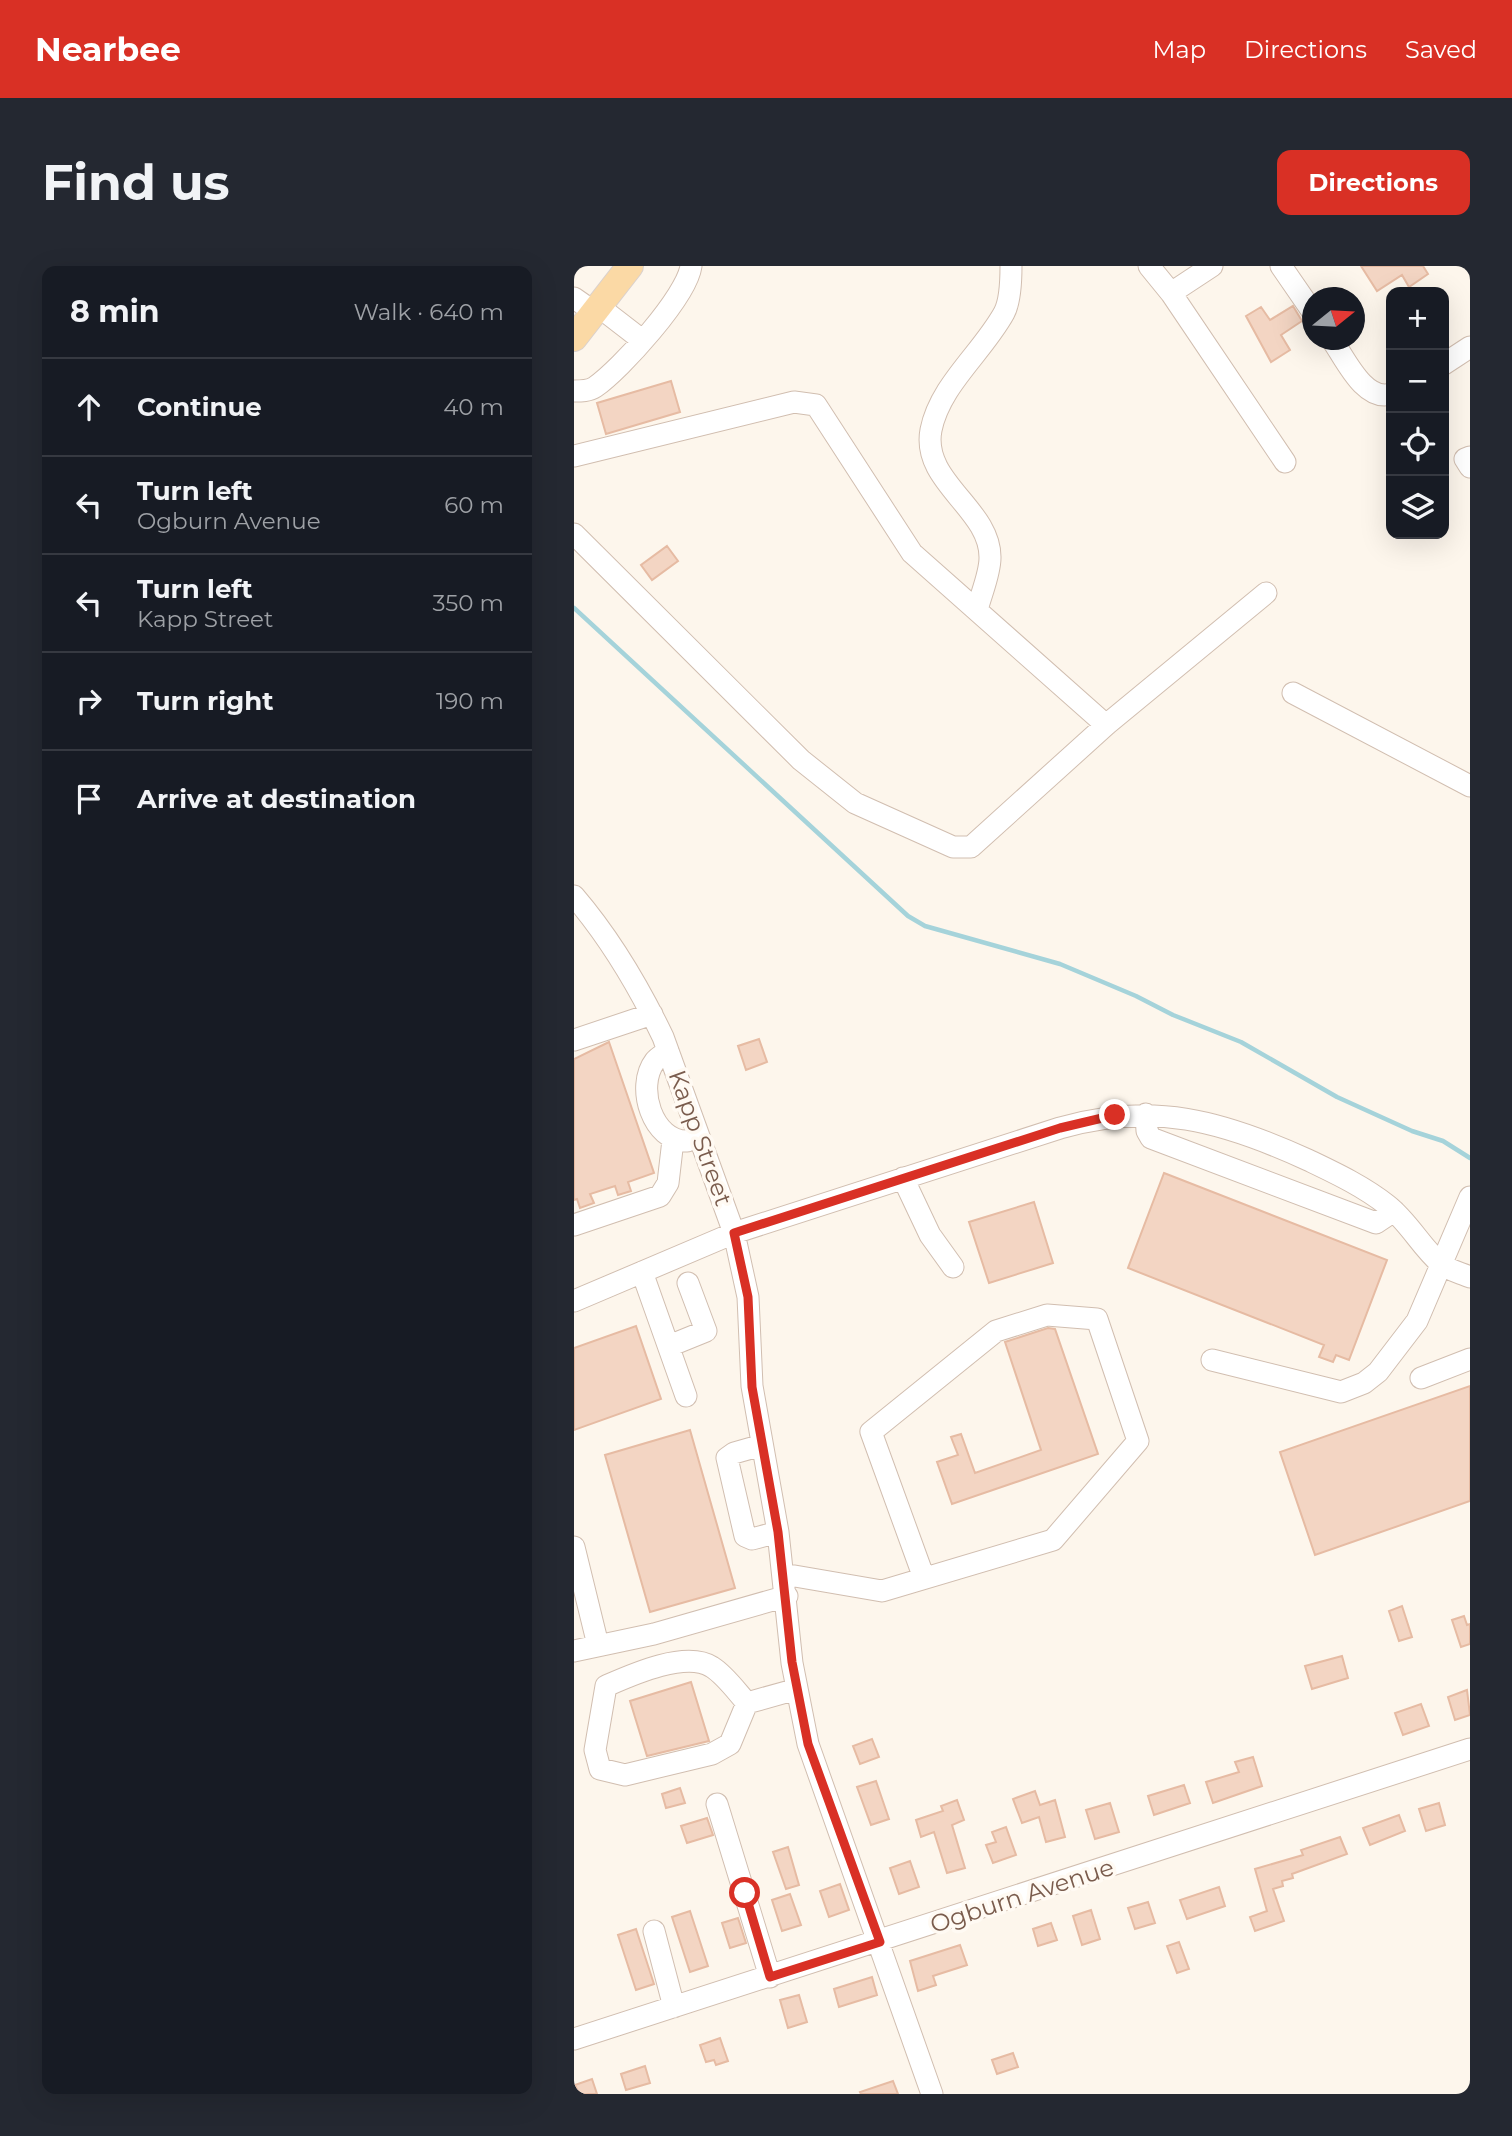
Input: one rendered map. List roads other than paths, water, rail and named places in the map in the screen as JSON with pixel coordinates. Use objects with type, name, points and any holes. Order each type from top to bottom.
[{"type":"main road","points":[[574,338],[589,305],[630,266]]},
{"type":"street","points":[[574,391],[593,388],[642,340],[679,298],[691,266]]},
{"type":"street","points":[[977,610],[990,557],[982,529],[945,478],[933,456],[930,433],[939,405],[1005,311],[1011,266]]},
{"type":"street","points":[[1149,266],[1171,293],[1285,462]]},
{"type":"street","points":[[1171,293],[1212,266]]},
{"type":"street","points":[[1281,266],[1302,297]]},
{"type":"street","points":[[589,305],[642,340]]},
{"type":"street","points":[[1449,361],[1470,347]]},
{"type":"street","points":[[1339,350],[1368,391],[1386,395]]},
{"type":"street","points":[[574,456],[794,402],[816,405],[912,553],[1106,725]]},
{"type":"street","points":[[1470,457],[1465,459],[1470,467]]},
{"type":"street","points":[[574,534],[801,760],[855,803],[953,847],[971,847],[1106,725],[1266,593]]},
{"type":"street","points":[[1293,693],[1457,776],[1470,786]]},
{"type":"street","name":"Kapp Street","points":[[574,896],[596,922],[652,1014],[734,1233],[748,1297],[752,1387],[778,1532],[797,1689],[808,1744],[932,2094]]},
{"type":"street","points":[[574,1040],[652,1014]]},
{"type":"street","points":[[668,1051],[655,1060],[651,1070],[648,1096],[657,1127],[673,1140],[700,1139]]},
{"type":"street","points":[[1146,1114],[1146,1132],[1151,1138],[1376,1223],[1394,1211]]},
{"type":"street","points":[[574,1301],[734,1233],[1091,1119],[1146,1114],[1204,1121],[1270,1143],[1339,1175],[1394,1211],[1411,1226],[1441,1265],[1470,1277]]},
{"type":"street","points":[[574,1225],[660,1196],[668,1183],[673,1140]]},
{"type":"street","points":[[903,1178],[930,1235],[953,1267]]},
{"type":"street","points":[[1212,1360],[1341,1392],[1364,1383],[1378,1372],[1417,1321],[1470,1197]]},
{"type":"street","points":[[642,1272],[686,1395]]},
{"type":"street","points":[[668,1346],[706,1331],[688,1283]]},
{"type":"street","points":[[783,1574],[882,1591],[1053,1540],[1138,1441],[1097,1319],[1047,1315],[996,1331],[871,1432],[924,1578]]},
{"type":"street","points":[[1421,1378],[1470,1359]]},
{"type":"street","points":[[762,1445],[734,1452],[727,1458],[745,1536],[752,1539],[778,1532]]},
{"type":"street","points":[[574,1547],[598,1645]]},
{"type":"street","points":[[574,1651],[654,1634],[787,1596]]},
{"type":"street","points":[[682,1661],[711,1666],[747,1703],[730,1744],[712,1754],[625,1775],[600,1769],[595,1751],[606,1686],[623,1678],[682,1661]]},
{"type":"street","points":[[747,1703],[797,1689]]},
{"type":"street","name":"Ogburn Avenue","points":[[574,2039],[1470,1749]]},
{"type":"street","points":[[717,1804],[770,1977]]},
{"type":"street","points":[[654,1931],[674,2007]]},
{"type":"waterway","points":[[574,608],[908,916],[925,926],[1060,964],[1136,996],[1173,1015],[1241,1042],[1337,1097],[1412,1131],[1443,1141],[1470,1158]]}]
